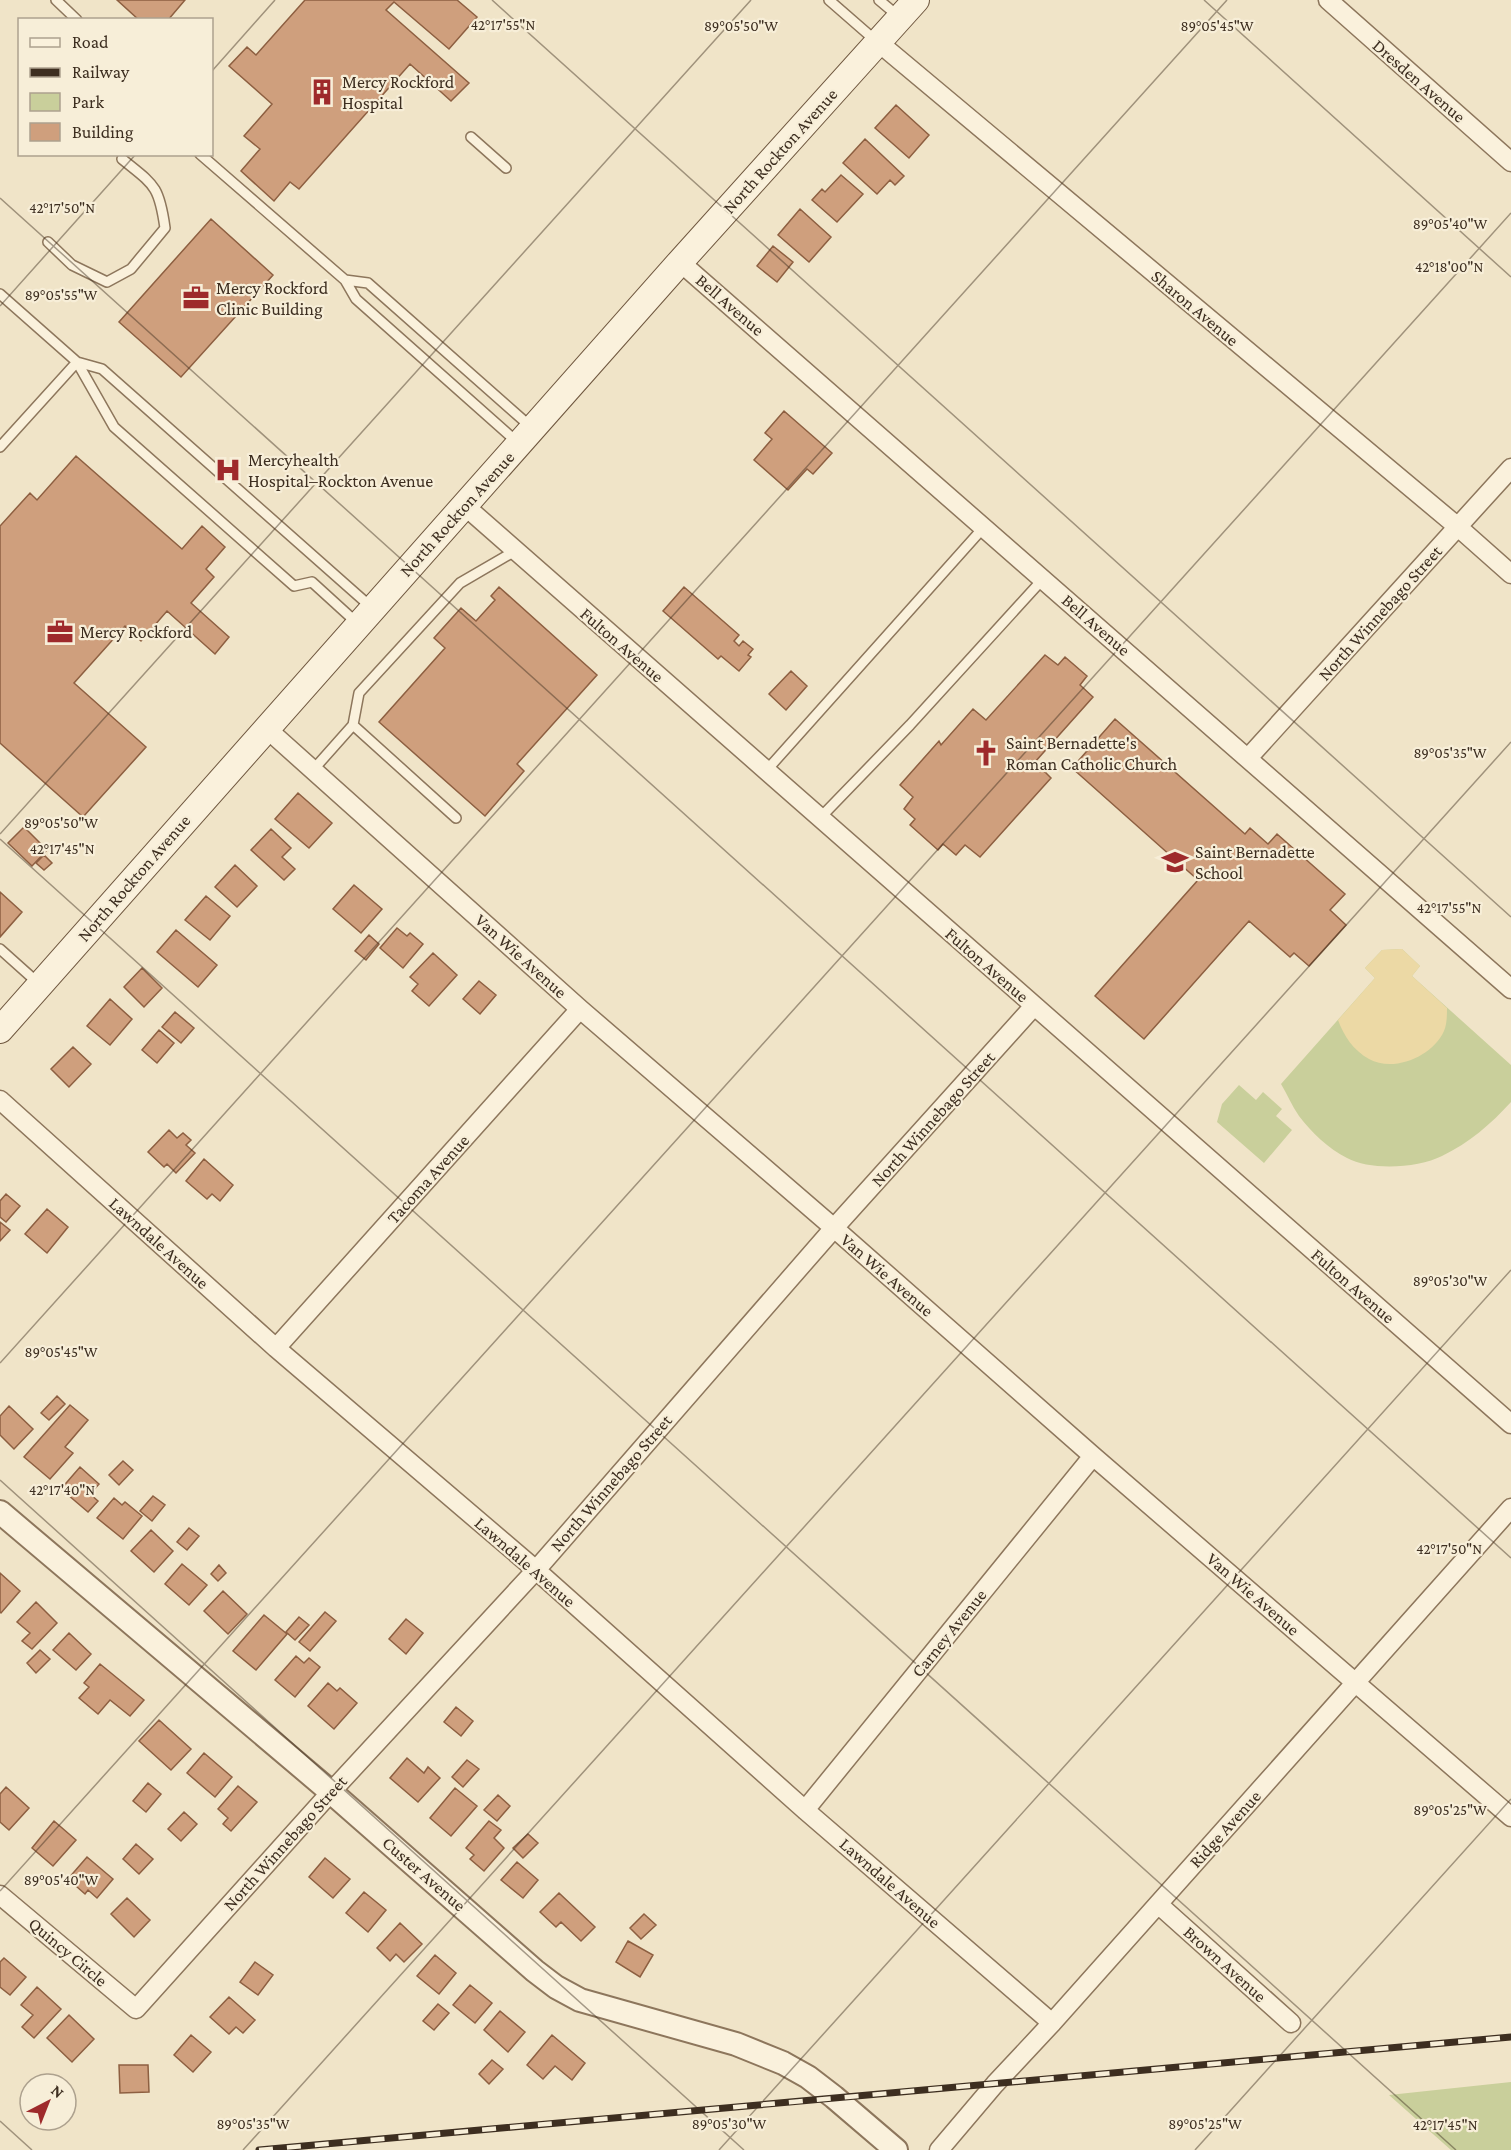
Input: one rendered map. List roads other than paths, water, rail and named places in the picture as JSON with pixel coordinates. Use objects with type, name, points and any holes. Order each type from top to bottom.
[{"type":"main road","name":"North Rockton Avenue","points":[[0,1030],[680,262],[908,9]]},
{"type":"street","name":"Dresden Avenue","points":[[1328,0],[1511,162]]},
{"type":"street","name":"Sharon Avenue","points":[[878,42],[1458,527],[1511,574]]},
{"type":"street","name":"Bell Avenue","points":[[680,262],[1511,989]]},
{"type":"street","name":"North Winnebago Street","points":[[1248,758],[1511,468]]},
{"type":"street","name":"Fulton Avenue","points":[[465,506],[1511,1424]]},
{"type":"street","name":"Van Wie Avenue","points":[[266,728],[580,1009],[1511,1817]]},
{"type":"street","name":"North Winnebago Street","points":[[136,2010],[331,1792],[536,1570],[834,1228],[1034,1006]]},
{"type":"street","name":"Tacoma Avenue","points":[[276,1348],[580,1009]]},
{"type":"street","name":"Lawndale Avenue","points":[[0,1100],[276,1348],[536,1570],[805,1810],[1052,2023]]},
{"type":"street","name":"Carney Avenue","points":[[805,1810],[1093,1456]]},
{"type":"street","name":"Ridge Avenue","points":[[939,2150],[995,2084],[1511,1508]]},
{"type":"street","name":"Custer Avenue","points":[[0,1512],[331,1792],[556,1988],[580,2000],[736,2044],[783,2063],[808,2077],[834,2097],[896,2150]]},
{"type":"street","name":"Quincy Circle","points":[[0,1895],[136,2010]]},
{"type":"street","name":"Brown Avenue","points":[[1158,1904],[1291,2024]]},
{"type":"lane","points":[[56,0],[75,18]]},
{"type":"lane","points":[[829,0],[878,42]]},
{"type":"lane","points":[[879,0],[908,9]]},
{"type":"lane","points":[[471,137],[506,168]]},
{"type":"lane","points":[[202,156],[345,280],[356,299],[526,437]]},
{"type":"lane","points":[[48,242],[72,265],[106,282],[131,269],[165,228],[162,204],[154,185],[122,159]]},
{"type":"lane","points":[[345,280],[369,283],[526,437]]},
{"type":"lane","points":[[0,294],[77,362],[114,427],[294,586],[312,582],[366,616]]},
{"type":"lane","points":[[0,447],[77,362]]},
{"type":"lane","points":[[77,362],[102,369],[366,616]]},
{"type":"lane","points":[[766,771],[984,527]]},
{"type":"lane","points":[[313,770],[353,725],[359,693],[460,583],[515,551]]},
{"type":"lane","points":[[820,818],[910,725],[1043,579]]},
{"type":"lane","points":[[353,725],[456,818]]},
{"type":"lane","points":[[0,949],[40,985]]},
{"type":"railway","points":[[259,2150],[1511,2037]]},
{"type":"place","name":"Mercy Rockford Hospital","points":[[322,92]]},
{"type":"place","name":"Mercy Rockford Clinic Building","points":[[196,298]]},
{"type":"place","name":"Mercyhealth Hospital–Rockton Avenue","points":[[228,470]]},
{"type":"place","name":"Mercy Rockford","points":[[60,632]]},
{"type":"place","name":"Saint Bernadette's Roman Catholic Church","points":[[986,753]]},
{"type":"place","name":"Saint Bernadette School","points":[[1175,862]]}]
